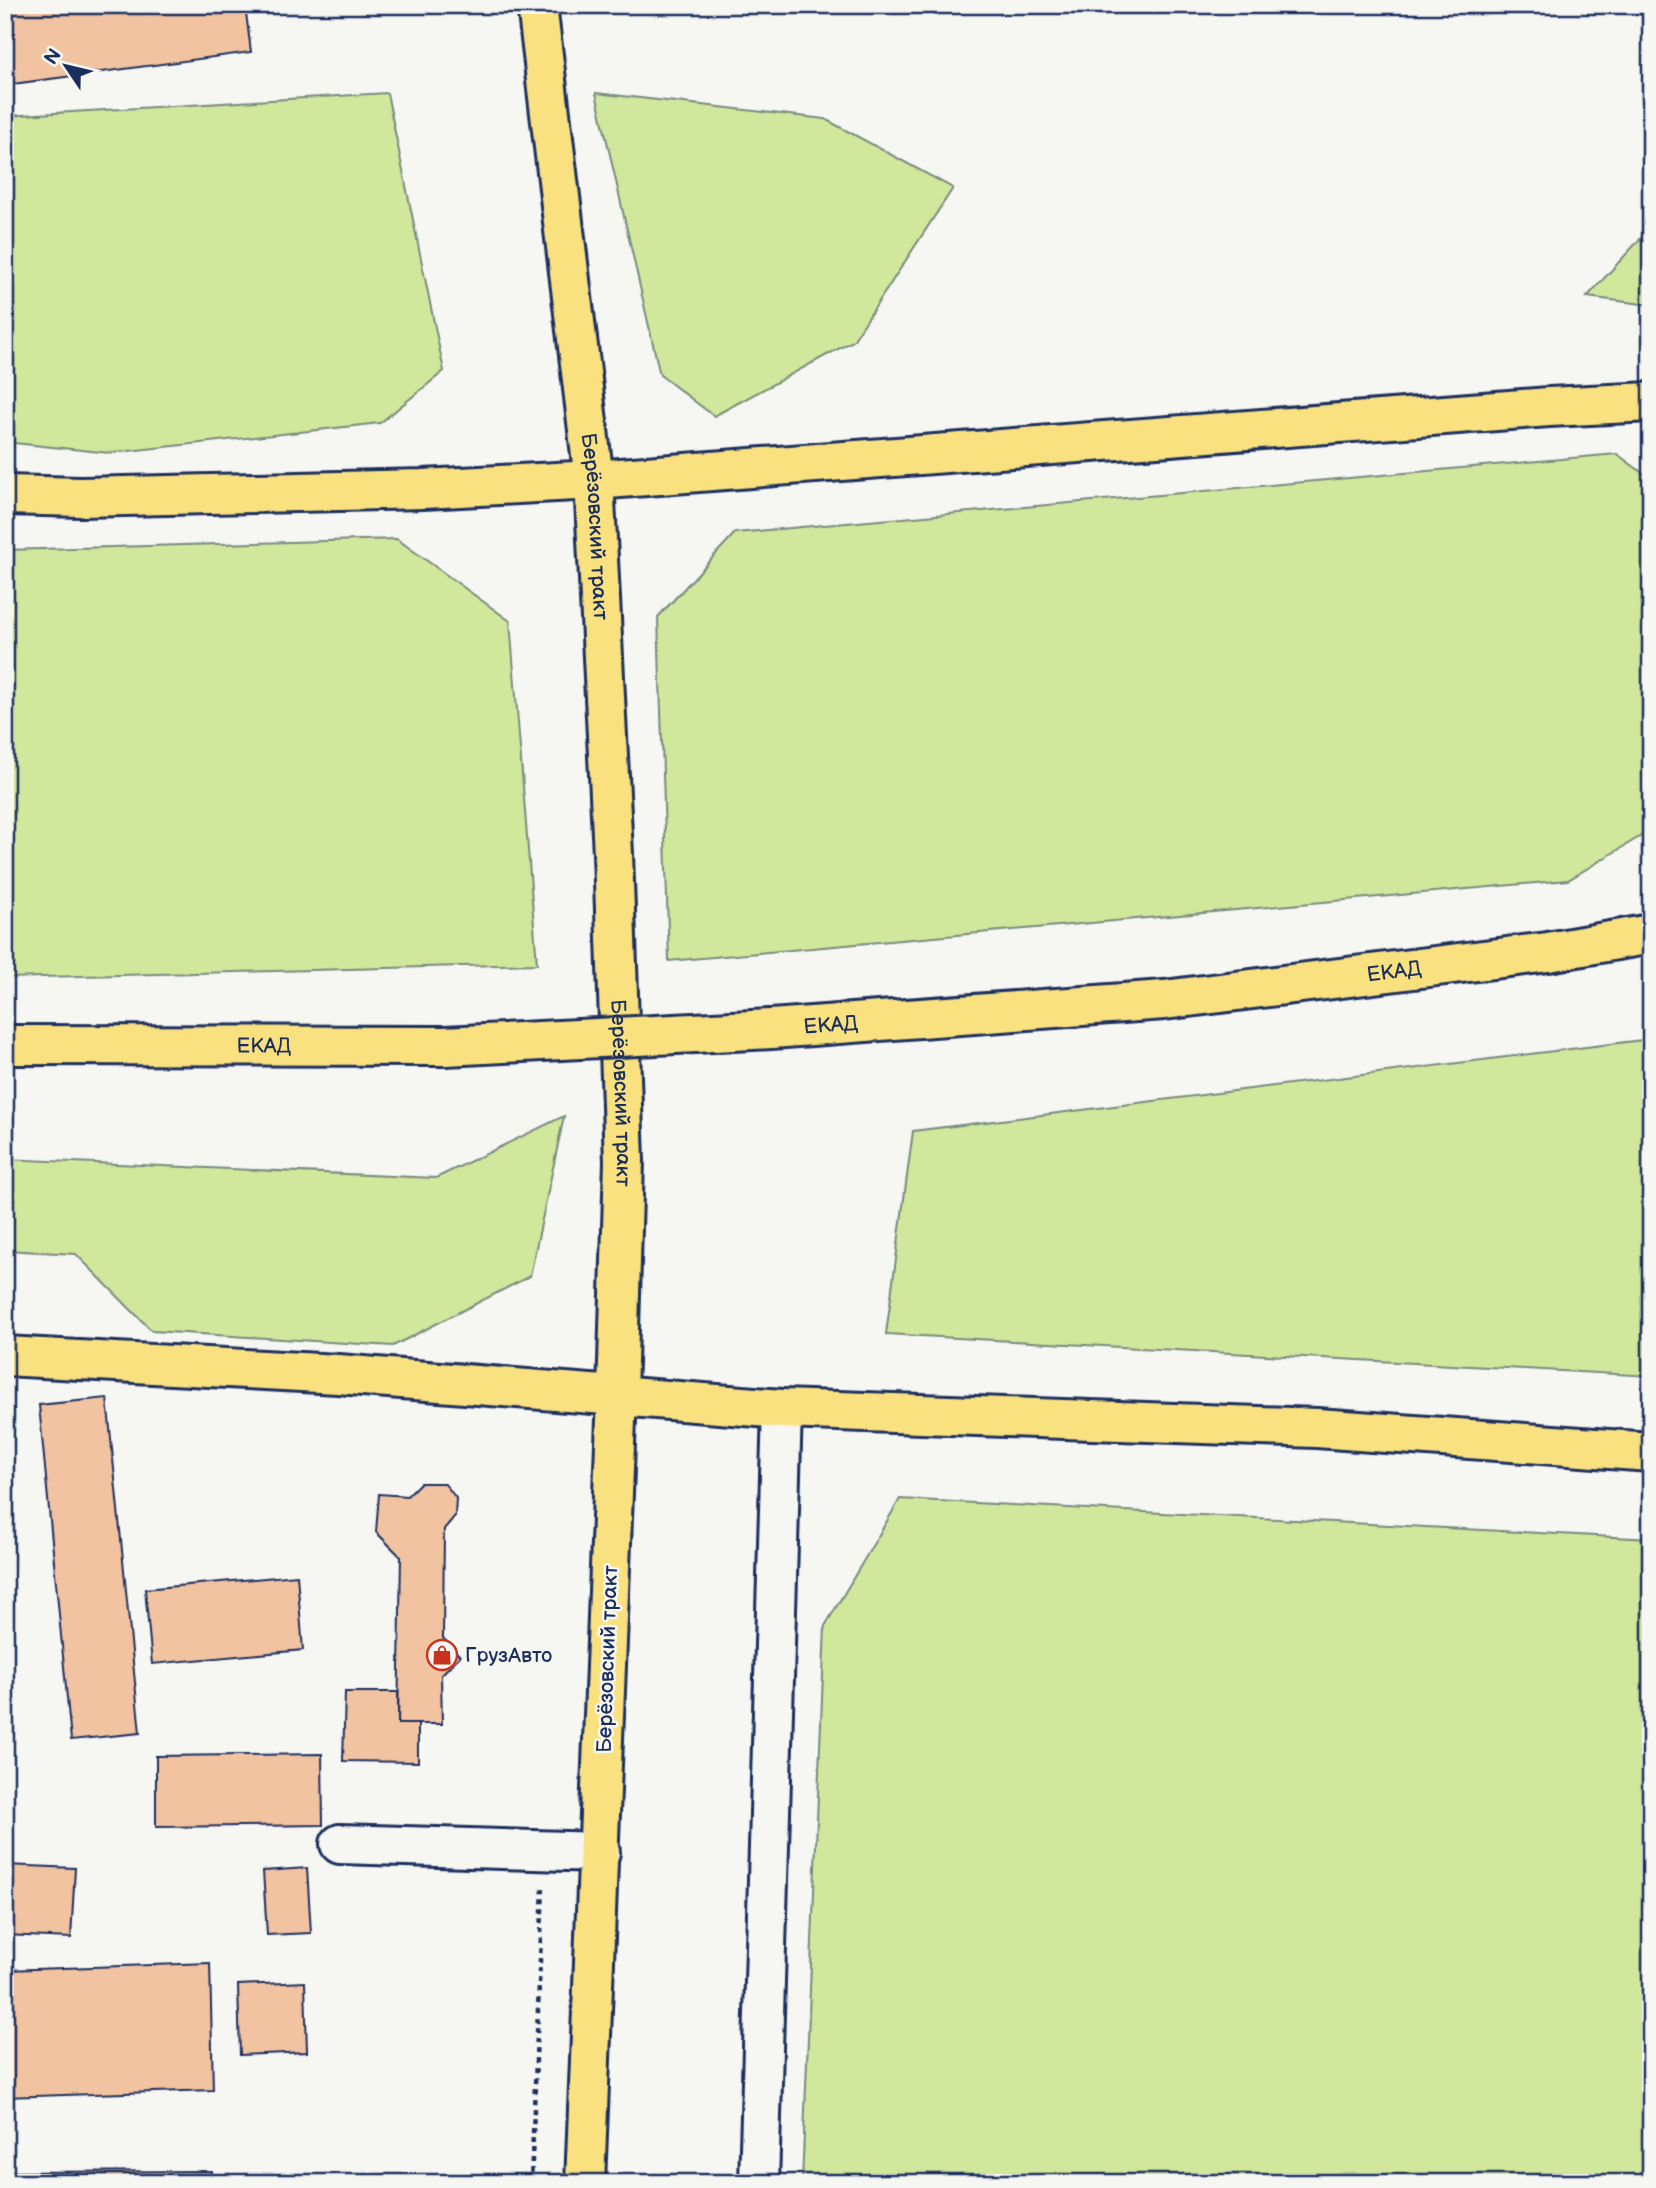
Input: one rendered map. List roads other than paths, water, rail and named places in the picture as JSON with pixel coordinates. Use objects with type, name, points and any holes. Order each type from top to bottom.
[{"type":"main road","name":"Берёзовский тракт","points":[[537,5],[594,480],[613,854],[624,1147],[586,2183]]},
{"type":"main road","points":[[5,495],[81,497],[409,489],[594,480],[1549,407],[1651,402]]},
{"type":"main road","points":[[1549,407],[1639,423],[1651,430]]},
{"type":"main road","points":[[1549,952],[1639,924],[1651,917]]},
{"type":"main road","name":"ЕКАД","points":[[5,1045],[445,1046],[771,1029],[1164,1000],[1549,952],[1651,934]]},
{"type":"main road","points":[[5,1356],[338,1374],[782,1409],[1317,1428],[1651,1452]]},
{"type":"lane","points":[[759,2183],[782,1409]]},
{"type":"lane","points":[[340,1844],[600,1852]]},
{"type":"place","name":"ГрузАвто","points":[[442,1655]]}]
